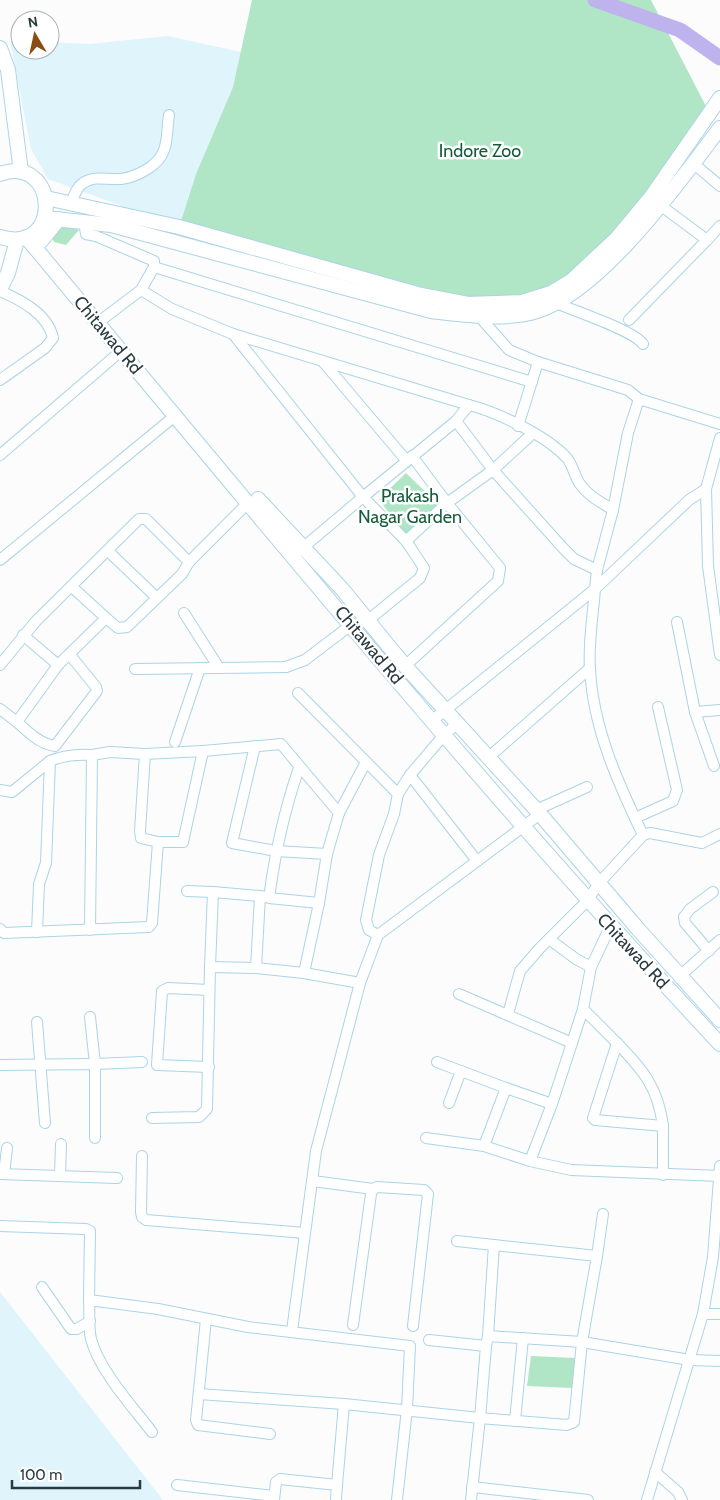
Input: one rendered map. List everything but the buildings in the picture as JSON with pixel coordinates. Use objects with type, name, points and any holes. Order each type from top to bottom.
[{"type":"main road","points":[[0,48],[8,70],[21,172]]},
{"type":"main road","points":[[46,198],[179,227],[412,292],[468,304],[534,300],[571,281],[617,238],[651,197],[720,98]]},
{"type":"main road","points":[[52,218],[110,225],[431,311],[480,316],[529,312],[556,303],[576,291],[598,272],[660,205],[720,128]]},
{"type":"main road","points":[[16,136],[46,198],[52,218]]},
{"type":"main road","points":[[0,174],[10,171],[21,172],[37,181]]},
{"type":"main road","points":[[0,290],[28,241],[52,218]]},
{"type":"main road","points":[[0,237],[28,241]]},
{"type":"main road","name":"Chitawad Rd","points":[[28,241],[104,318],[170,400],[298,552],[352,625],[444,735],[526,827],[587,901],[720,1044]]},
{"type":"main road","name":"Chitawad Rd","points":[[28,241],[249,502],[298,552],[342,589],[405,666],[538,812],[599,884],[720,1020]]},
{"type":"street","points":[[71,203],[77,189],[83,183],[98,178],[120,179],[137,175],[152,165],[164,151],[169,115]]},
{"type":"street","points":[[693,163],[720,186]]},
{"type":"street","points":[[660,205],[707,240]]},
{"type":"street","points":[[84,222],[86,234],[96,236],[154,261],[154,267],[141,290],[104,318]]},
{"type":"street","points":[[629,320],[720,226]]},
{"type":"street","points":[[154,267],[532,382]]},
{"type":"street","points":[[0,290],[21,300],[33,309],[48,326],[53,338],[45,348],[0,380]]},
{"type":"street","points":[[141,290],[172,309],[233,334],[487,410],[532,434],[567,458],[584,489],[613,510]]},
{"type":"street","points":[[556,303],[620,329],[639,339],[643,344]]},
{"type":"street","points":[[468,304],[509,350],[538,362],[628,390],[639,399],[720,424]]},
{"type":"street","points":[[233,334],[363,497],[406,541],[424,568],[420,578],[367,621]]},
{"type":"street","points":[[0,455],[121,350]]},
{"type":"street","points":[[324,362],[409,458],[500,568],[498,581],[405,666]]},
{"type":"street","points":[[518,426],[538,362]]},
{"type":"street","points":[[639,399],[628,433],[613,510],[597,570],[590,668],[596,711],[612,768],[643,835]]},
{"type":"street","points":[[298,552],[409,458],[456,421],[469,405]]},
{"type":"street","points":[[0,560],[176,415]]},
{"type":"street","points":[[456,421],[493,470],[563,548],[574,559],[597,570]]},
{"type":"street","points":[[406,541],[447,503],[493,470],[532,434]]},
{"type":"street","points":[[720,438],[706,489],[708,566],[720,655]]},
{"type":"street","points":[[433,720],[595,589],[689,500],[706,489]]},
{"type":"street","points":[[72,587],[118,628],[123,629],[182,574],[189,562],[249,502]]},
{"type":"street","points":[[0,665],[23,635],[136,521],[145,518],[189,562]]},
{"type":"street","points":[[108,551],[156,597]]},
{"type":"street","points":[[184,613],[219,668]]},
{"type":"street","points":[[17,722],[58,665],[106,618]]},
{"type":"street","points":[[677,622],[695,712],[714,766]]},
{"type":"street","points":[[135,670],[298,664],[352,625]]},
{"type":"street","points":[[23,635],[58,665]]},
{"type":"street","points":[[0,709],[32,735],[50,745],[55,746],[59,743],[72,722],[97,691],[96,687],[70,655]]},
{"type":"street","points":[[175,742],[200,668]]},
{"type":"street","points":[[489,757],[590,668]]},
{"type":"street","points":[[298,694],[398,794]]},
{"type":"street","points":[[635,818],[673,801],[676,795],[677,790],[658,707]]},
{"type":"street","points":[[695,712],[720,710]]},
{"type":"street","points":[[378,935],[369,930],[366,920],[379,855],[394,814],[398,794],[410,775],[444,735],[458,723]]},
{"type":"street","points":[[0,790],[12,792],[50,761],[64,755],[110,752],[145,754],[281,744],[299,768],[339,813]]},
{"type":"street","points":[[254,746],[232,843],[276,851],[327,854]]},
{"type":"street","points":[[145,754],[140,836],[158,842],[183,842],[203,751]]},
{"type":"street","points":[[90,930],[92,754]]},
{"type":"street","points":[[37,932],[39,884],[46,863],[50,761]]},
{"type":"street","points":[[304,973],[327,854],[339,813],[366,762]]},
{"type":"street","points":[[256,968],[265,897],[285,809],[299,768]]},
{"type":"street","points":[[410,775],[477,861]]},
{"type":"street","points":[[292,1331],[316,1151],[360,983],[378,935],[526,827],[538,812],[587,787]]},
{"type":"street","points":[[508,1014],[520,971],[587,901],[599,884],[643,835],[650,832],[702,842],[720,834]]},
{"type":"street","points":[[0,929],[4,933],[149,926],[153,913],[158,842]]},
{"type":"street","points":[[187,891],[319,903]]},
{"type":"street","points":[[152,1118],[199,1117],[207,1109],[213,892]]},
{"type":"street","points":[[709,951],[685,923],[684,917],[690,909],[713,892]]},
{"type":"street","points":[[530,1162],[552,1104],[583,1009],[591,967],[610,927]]},
{"type":"street","points":[[549,939],[576,959],[591,967]]},
{"type":"street","points":[[681,975],[720,940]]},
{"type":"street","points":[[210,967],[256,968],[304,973],[360,983]]},
{"type":"street","points":[[209,990],[168,988],[162,991],[157,1065],[209,1067]]},
{"type":"street","points":[[459,994],[572,1043]]},
{"type":"street","points":[[583,1009],[643,1070],[654,1089],[663,1126],[663,1175]]},
{"type":"street","points":[[90,1017],[96,1064],[95,1138]]},
{"type":"street","points":[[37,1022],[45,1123]]},
{"type":"street","points":[[617,1042],[593,1118],[595,1120],[663,1126]]},
{"type":"street","points":[[0,1064],[40,1065],[142,1062]]},
{"type":"street","points":[[437,1062],[552,1104]]},
{"type":"street","points":[[449,1103],[461,1071]]},
{"type":"street","points":[[484,1146],[506,1088]]},
{"type":"street","points":[[426,1138],[484,1146],[530,1162],[571,1170],[720,1176]]},
{"type":"street","points":[[60,1176],[62,1144]]},
{"type":"street","points":[[7,1148],[2,1174],[117,1178]]},
{"type":"street","points":[[142,1156],[140,1212],[146,1220],[306,1233]]},
{"type":"street","points":[[648,1500],[703,1314],[713,1257],[720,1166]]},
{"type":"street","points":[[313,1181],[373,1188],[424,1190],[428,1194],[413,1326]]},
{"type":"street","points":[[353,1325],[373,1188]]},
{"type":"street","points":[[199,1394],[344,1404],[567,1425],[574,1422],[582,1342],[603,1214]]},
{"type":"street","points":[[0,1226],[86,1229],[90,1231],[90,1337],[94,1349],[113,1380],[152,1432]]},
{"type":"street","points":[[457,1241],[597,1256]]},
{"type":"street","points":[[471,1500],[487,1341],[494,1245]]},
{"type":"street","points":[[42,1287],[71,1329],[77,1329],[90,1321]]},
{"type":"street","points":[[89,1300],[248,1327],[410,1346],[397,1500]]},
{"type":"street","points":[[703,1314],[720,1314]]},
{"type":"street","points":[[206,1319],[196,1420],[200,1426],[270,1434]]},
{"type":"street","points":[[515,1421],[523,1338]]},
{"type":"street","points":[[429,1340],[487,1341],[523,1338],[582,1342],[690,1360],[720,1361]]},
{"type":"street","points":[[336,1500],[344,1404]]},
{"type":"street","points":[[655,1472],[678,1492],[682,1500]]},
{"type":"street","points":[[177,1485],[274,1498],[276,1482],[280,1479],[337,1485]]},
{"type":"street","points":[[472,1487],[588,1500]]},
{"type":"shaded area","points":[[168,36],[241,52],[233,87],[196,174],[179,227],[48,179],[31,149],[14,60],[60,60],[60,43],[89,44]]},
{"type":"shaded area","points":[[0,1292],[163,1500],[0,1500]]},
{"type":"green space","name":"Indore Zoo","points":[[252,0],[651,0],[710,114],[651,197],[551,293],[468,304],[179,227],[196,174],[233,87]]},
{"type":"green space","points":[[61,223],[79,230],[66,245],[54,242],[48,229]]},
{"type":"green space","name":"Prakash Nagar Garden","points":[[406,473],[441,507],[406,538],[379,499]]},
{"type":"green space","points":[[531,1356],[575,1358],[572,1388],[527,1386]]},
{"type":"waterway","points":[[595,0],[680,30],[720,58]]}]
